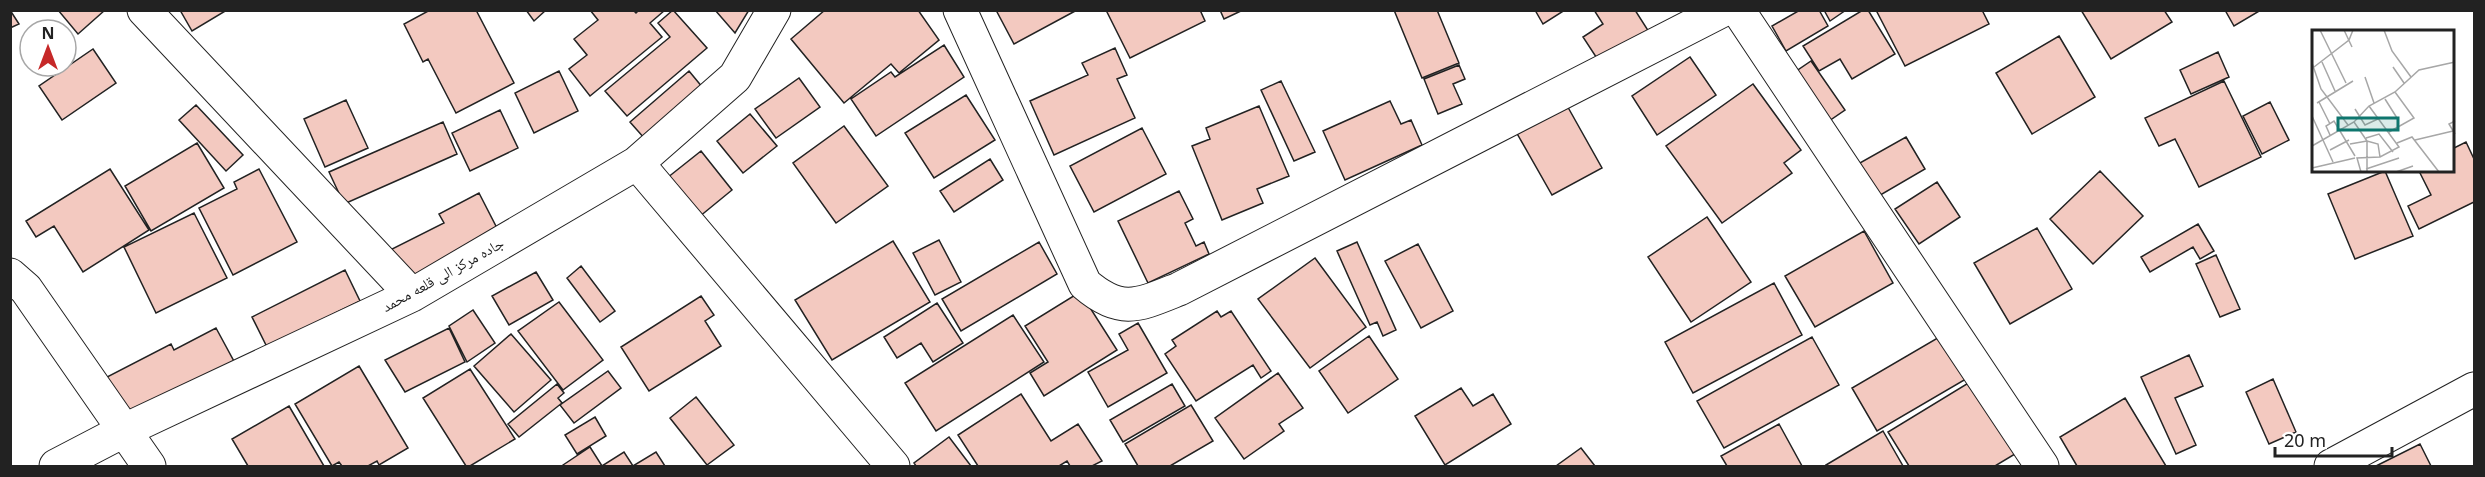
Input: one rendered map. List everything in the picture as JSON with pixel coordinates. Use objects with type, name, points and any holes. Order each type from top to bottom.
[{"type":"street","points":[[144,10],[412,295]]},
{"type":"street","name":"جاده مرکز الی قلعه محمد","points":[[56,466],[125,430],[412,295],[637,163],[735,77],[774,10]]},
{"type":"street","points":[[960,10],[1085,284],[1102,298],[1126,306],[1142,304],[1179,289],[1723,10]]},
{"type":"street","points":[[1738,10],[2042,466]]},
{"type":"street","points":[[637,163],[893,466]]},
{"type":"street","points":[[10,274],[26,289],[149,466]]},
{"type":"street","points":[[2331,466],[2475,389]]},
{"type":"building","points":[[10,10],[18,24],[10,28]]},
{"type":"building","points":[[58,10],[105,10],[78,34],[78,18],[65,18]]},
{"type":"building","points":[[180,10],[227,10],[192,31]]},
{"type":"building","points":[[430,10],[476,10],[514,83],[456,113],[428,59],[423,62],[404,24]]},
{"type":"building","points":[[526,10],[546,10],[534,21]]},
{"type":"building","points":[[590,10],[633,10],[636,13],[639,10],[665,10],[650,23],[662,37],[590,96],[569,69],[587,55],[574,39],[598,20]]},
{"type":"building","points":[[673,10],[707,48],[627,116],[605,91],[670,37],[658,23]]},
{"type":"building","points":[[715,10],[749,10],[735,33]]},
{"type":"building","points":[[825,10],[918,10],[939,40],[899,73],[891,64],[844,103],[791,39]]},
{"type":"building","points":[[996,10],[1077,10],[1014,44]]},
{"type":"building","points":[[1110,10],[1200,10],[1205,21],[1130,58],[1107,12]]},
{"type":"building","points":[[1220,10],[1243,10],[1224,19]]},
{"type":"building","points":[[1394,10],[1437,10],[1459,63],[1422,78]]},
{"type":"building","points":[[1535,10],[1565,10],[1543,24]]},
{"type":"building","points":[[1594,10],[1635,10],[1649,32],[1600,63],[1583,37],[1603,24]]},
{"type":"building","points":[[1800,10],[1819,10],[1828,26],[1786,51],[1772,26]]},
{"type":"building","points":[[1824,10],[1846,10],[1830,21]]},
{"type":"building","points":[[1863,10],[1868,10],[1895,54],[1852,79],[1840,59],[1819,71],[1803,46]]},
{"type":"building","points":[[1876,10],[1982,10],[1989,24],[1905,66]]},
{"type":"building","points":[[2081,10],[2164,10],[2172,22],[2111,59]]},
{"type":"building","points":[[2225,10],[2261,10],[2234,26]]},
{"type":"building","points":[[2059,36],[2095,97],[2032,134],[1996,73]]},
{"type":"building","points":[[944,45],[964,77],[876,136],[851,99],[891,72],[895,77]]},
{"type":"building","points":[[1115,48],[1127,75],[1117,79],[1135,118],[1054,155],[1030,101],[1088,75],[1082,63]]},
{"type":"building","points":[[93,49],[116,83],[62,120],[39,86],[51,78],[78,78],[78,59]]},
{"type":"building","points":[[2218,52],[2229,77],[2191,94],[2180,70]]},
{"type":"building","points":[[1690,57],[1716,95],[1657,135],[1632,96]]},
{"type":"building","points":[[1811,61],[1845,110],[1826,123],[1792,74]]},
{"type":"building","points":[[1459,65],[1465,79],[1453,84],[1462,104],[1438,114],[1424,79]]},
{"type":"building","points":[[559,71],[578,111],[534,133],[515,93]]},
{"type":"building","points":[[689,71],[703,88],[645,139],[630,122]]},
{"type":"building","points":[[799,78],[820,107],[776,138],[755,109]]},
{"type":"building","points":[[1281,81],[1315,152],[1294,161],[1261,90]]},
{"type":"building","points":[[2224,81],[2261,157],[2199,187],[2175,139],[2159,146],[2145,118]]},
{"type":"building","points":[[1753,84],[1801,150],[1784,163],[1792,173],[1722,223],[1666,146]]},
{"type":"building","points":[[966,95],[995,140],[934,178],[905,133]]},
{"type":"building","points":[[346,100],[368,148],[325,167],[304,119]]},
{"type":"building","points":[[1390,101],[1401,124],[1411,120],[1422,145],[1345,180],[1323,131]]},
{"type":"building","points":[[1565,102],[1602,168],[1552,195],[1515,130]]},
{"type":"building","points":[[2270,102],[2289,140],[2262,154],[2243,116]]},
{"type":"building","points":[[196,105],[243,155],[226,171],[179,120]]},
{"type":"building","points":[[1259,106],[1289,176],[1257,189],[1263,203],[1222,220],[1192,146],[1210,139],[1206,128]]},
{"type":"building","points":[[500,110],[518,148],[470,171],[452,133]]},
{"type":"building","points":[[750,114],[777,146],[743,173],[717,141]]},
{"type":"building","points":[[443,122],[457,154],[344,204],[329,172]]},
{"type":"building","points":[[844,126],[888,186],[836,223],[793,163]]},
{"type":"building","points":[[1142,128],[1166,174],[1094,212],[1070,166]]},
{"type":"building","points":[[1906,137],[1925,169],[1877,197],[1858,164]]},
{"type":"building","points":[[2466,142],[2474,159],[2474,202],[2419,229],[2408,206],[2431,195],[2420,172],[2455,172],[2455,148]]},
{"type":"building","points":[[197,143],[224,188],[151,231],[125,186]]},
{"type":"building","points":[[701,151],[732,190],[699,217],[667,178]]},
{"type":"building","points":[[990,159],[1003,180],[954,212],[940,191]]},
{"type":"building","points":[[110,169],[149,230],[83,272],[54,226],[36,237],[26,221]]},
{"type":"building","points":[[259,169],[297,242],[233,275],[199,208],[237,189],[234,182]]},
{"type":"building","points":[[2100,171],[2143,216],[2093,264],[2050,219]]},
{"type":"building","points":[[2385,172],[2413,236],[2355,259],[2328,194]]},
{"type":"building","points":[[1937,182],[1960,217],[1919,244],[1895,209]]},
{"type":"building","points":[[1179,191],[1193,219],[1185,223],[1196,246],[1204,242],[1209,254],[1148,283],[1118,221]]},
{"type":"building","points":[[479,193],[501,236],[409,283],[392,249],[444,223],[439,214]]},
{"type":"building","points":[[194,213],[227,278],[156,313],[124,247]]},
{"type":"building","points":[[1707,217],[1751,282],[1691,322],[1648,257]]},
{"type":"building","points":[[2198,224],[2214,251],[2200,259],[2193,247],[2150,272],[2141,257]]},
{"type":"building","points":[[2037,228],[2072,289],[2010,324],[1974,263]]},
{"type":"building","points":[[1864,231],[1893,283],[1815,327],[1785,276]]},
{"type":"building","points":[[939,240],[961,282],[935,295],[913,253]]},
{"type":"building","points":[[893,241],[930,302],[832,360],[795,300]]},
{"type":"building","points":[[1039,242],[1057,274],[961,331],[942,299]]},
{"type":"building","points":[[1357,242],[1396,330],[1383,336],[1377,322],[1370,325],[1337,251]]},
{"type":"building","points":[[1418,244],[1453,311],[1421,328],[1385,261]]},
{"type":"building","points":[[2216,255],[2240,309],[2220,317],[2196,264]]},
{"type":"building","points":[[1315,258],[1366,327],[1310,368],[1258,299]]},
{"type":"building","points":[[581,266],[615,311],[600,322],[567,278]]},
{"type":"building","points":[[345,270],[360,301],[267,347],[252,317]]},
{"type":"building","points":[[536,272],[553,300],[509,325],[492,296]]},
{"type":"building","points":[[1774,283],[1802,335],[1693,393],[1665,342]]},
{"type":"building","points":[[1080,292],[1117,350],[1044,396],[1030,373],[1048,362],[1025,326]]},
{"type":"building","points":[[701,296],[714,315],[705,321],[721,346],[649,391],[621,347]]},
{"type":"building","points":[[559,302],[603,360],[563,390],[518,331]]},
{"type":"building","points":[[937,303],[963,343],[933,362],[921,343],[897,358],[884,337]]},
{"type":"building","points":[[473,310],[495,343],[467,362],[449,326]]},
{"type":"building","points":[[1217,311],[1221,317],[1231,311],[1271,371],[1261,378],[1253,365],[1196,401],[1165,354],[1176,346],[1172,340]]},
{"type":"building","points":[[1013,315],[1044,362],[936,431],[905,383]]},
{"type":"building","points":[[1138,323],[1167,373],[1108,407],[1088,372],[1128,350],[1119,334]]},
{"type":"building","points":[[216,328],[236,365],[130,420],[107,377],[171,344],[174,350]]},
{"type":"building","points":[[449,328],[465,362],[405,392],[385,360]]},
{"type":"building","points":[[511,334],[551,380],[514,412],[474,366]]},
{"type":"building","points":[[1369,336],[1398,379],[1348,413],[1319,371]]},
{"type":"building","points":[[1941,336],[1966,379],[1877,431],[1852,388]]},
{"type":"building","points":[[1812,337],[1839,385],[1724,448],[1697,401]]},
{"type":"building","points":[[2189,355],[2203,386],[2175,398],[2196,445],[2176,454],[2141,377]]},
{"type":"building","points":[[359,366],[408,448],[379,465],[377,461],[368,466],[342,466],[339,462],[332,466],[295,404]]},
{"type":"building","points":[[470,369],[515,439],[470,466],[466,466],[423,398]]},
{"type":"building","points":[[608,371],[621,388],[574,423],[560,405]]},
{"type":"building","points":[[1278,373],[1303,408],[1279,424],[1284,431],[1244,459],[1215,418]]},
{"type":"building","points":[[2273,379],[2296,432],[2269,444],[2246,392]]},
{"type":"building","points":[[1970,382],[2015,454],[1995,466],[1909,466],[1888,432]]},
{"type":"building","points":[[557,384],[564,393],[558,398],[562,403],[519,437],[508,424]]},
{"type":"building","points":[[1172,384],[1185,406],[1123,442],[1110,420]]},
{"type":"building","points":[[1461,388],[1473,406],[1493,394],[1511,424],[1445,465],[1415,416]]},
{"type":"building","points":[[1021,394],[1051,441],[1078,424],[1102,461],[1092,466],[1070,466],[1067,461],[1059,466],[978,466],[958,435]]},
{"type":"building","points":[[696,397],[734,445],[707,465],[670,418]]},
{"type":"building","points":[[2125,398],[2166,466],[2077,466],[2060,437]]},
{"type":"building","points":[[1191,405],[1213,441],[1170,466],[1138,466],[1125,444]]},
{"type":"building","points":[[289,406],[324,466],[248,466],[232,439]]},
{"type":"building","points":[[595,417],[606,436],[577,454],[565,435]]},
{"type":"building","points":[[1779,424],[1802,466],[1727,466],[1721,456]]},
{"type":"building","points":[[1883,431],[1903,466],[1826,465]]},
{"type":"building","points":[[949,437],[971,466],[916,466],[914,463]]},
{"type":"building","points":[[2420,444],[2431,466],[2376,466]]},
{"type":"building","points":[[590,447],[602,466],[563,465]]},
{"type":"building","points":[[1581,448],[1595,466],[1556,466]]},
{"type":"building","points":[[624,452],[633,466],[602,466]]},
{"type":"building","points":[[656,452],[665,466],[633,466]]}]
